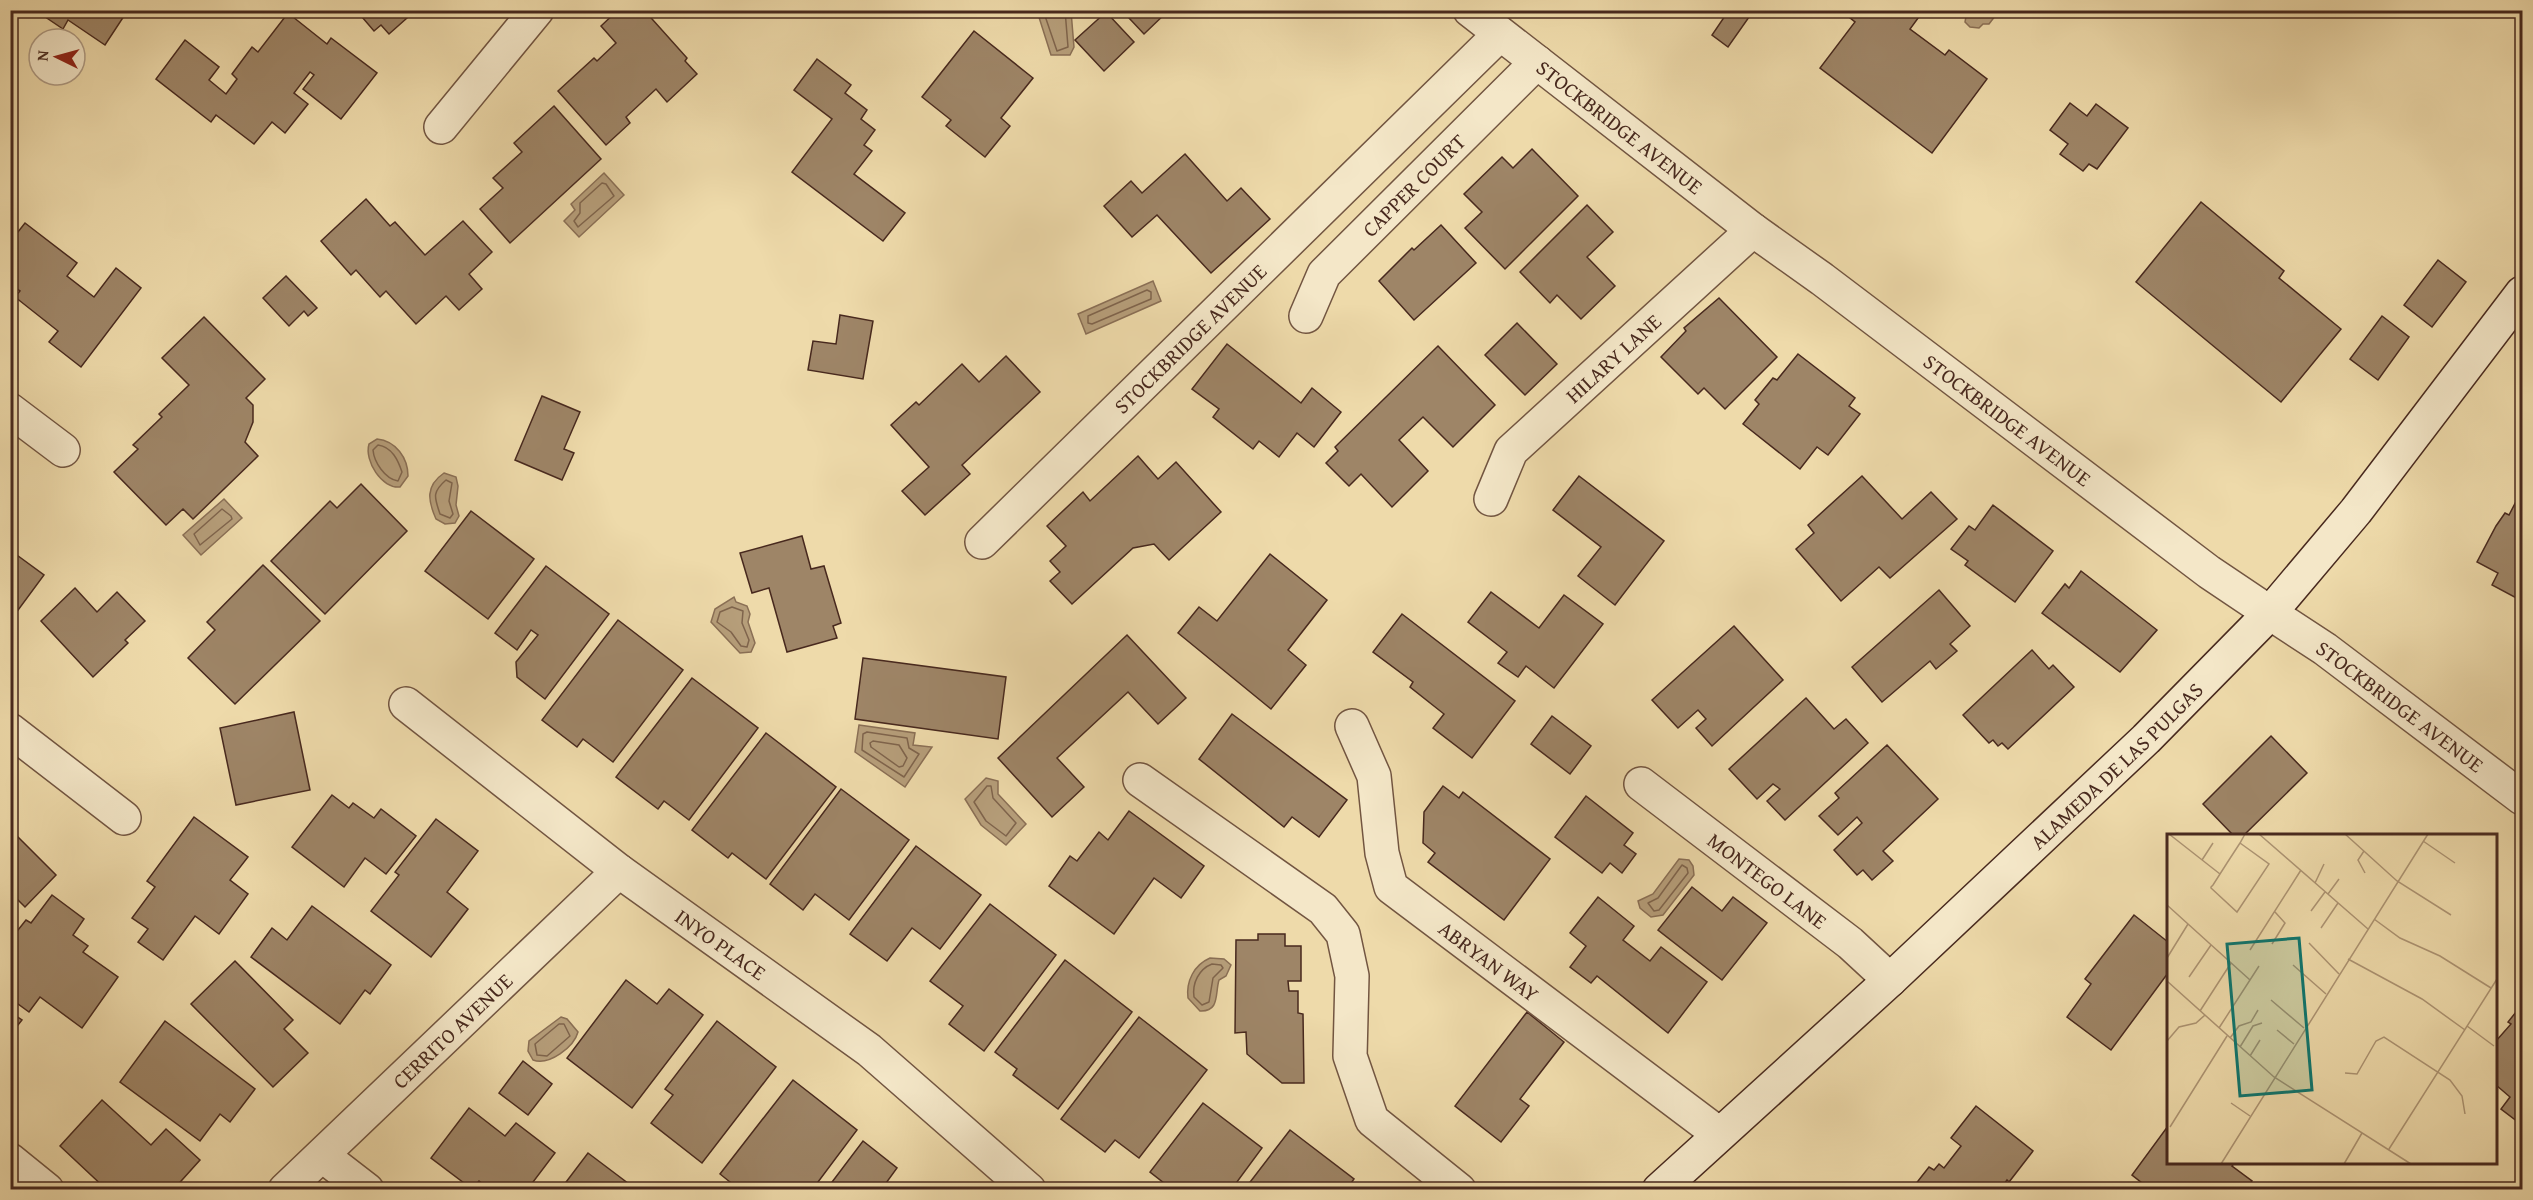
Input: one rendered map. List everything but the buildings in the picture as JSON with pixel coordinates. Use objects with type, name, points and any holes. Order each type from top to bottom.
[{"type":"street","points":[[441,127],[537,10]]},
{"type":"street","name":"STOCKBRIDGE AVENUE","points":[[1470,10],[1753,230],[1832,286],[2209,572],[2325,649],[2523,798]]},
{"type":"street","name":"STOCKBRIDGE AVENUE","points":[[982,542],[1500,34]]},
{"type":"street","name":"CAPPER COURT","points":[[1306,316],[1324,274],[1537,62]]},
{"type":"street","name":"HILARY LANE","points":[[1491,499],[1511,451],[1753,230]]},
{"type":"street","name":"ALAMEDA DE LAS PULGAS","points":[[1659,1190],[1890,980],[2146,739],[2270,613],[2356,511],[2523,293]]},
{"type":"street","points":[[10,410],[63,450]]},
{"type":"street","name":"INYO PLACE","points":[[406,704],[619,871],[869,1050],[1029,1190]]},
{"type":"street","name":"ABRYAN WAY","points":[[1352,726],[1374,776],[1382,853],[1391,886],[1719,1134]]},
{"type":"street","points":[[10,730],[124,818]]},
{"type":"street","points":[[1140,780],[1323,909],[1343,934],[1352,976],[1350,1056],[1372,1120],[1459,1190]]},
{"type":"street","name":"MONTEGO LANE","points":[[1641,784],[1850,943],[1890,980]]},
{"type":"street","name":"CERRITO AVENUE","points":[[285,1190],[324,1156],[619,871]]},
{"type":"street","points":[[324,1156],[367,1190]]},
{"type":"street","points":[[10,1160],[47,1190]]},
{"type":"water","points":[[1037,11],[1071,11],[1074,47],[1070,55],[1051,55]]},
{"type":"water","points":[[1967,11],[1999,11],[1989,24],[1983,24],[1979,28],[1970,27],[1965,22]]},
{"type":"water","points":[[604,173],[624,195],[579,237],[564,221],[575,210],[571,204]]},
{"type":"water","points":[[1153,281],[1161,301],[1086,334],[1078,314]]},
{"type":"water","points":[[377,439],[384,440],[395,447],[406,463],[408,476],[400,487],[387,484],[372,466],[368,451],[369,444]]},
{"type":"water","points":[[444,473],[456,477],[458,486],[456,505],[459,516],[455,523],[445,524],[436,519],[431,506],[431,489]]},
{"type":"water","points":[[224,499],[242,518],[201,555],[183,535]]},
{"type":"water","points":[[734,597],[736,602],[747,606],[750,614],[748,622],[755,643],[751,652],[740,653],[711,622],[715,609]]},
{"type":"water","points":[[859,725],[915,733],[913,745],[932,747],[905,787],[855,752]]},
{"type":"water","points":[[986,778],[998,781],[998,794],[1026,824],[1006,845],[981,825],[965,799]]},
{"type":"water","points":[[1679,859],[1689,860],[1693,866],[1694,875],[1663,915],[1651,917],[1640,908],[1638,901],[1653,894]]},
{"type":"water","points":[[1210,958],[1224,959],[1231,965],[1226,976],[1219,980],[1214,1005],[1200,1011],[1188,998],[1188,986],[1195,969]]},
{"type":"water","points":[[561,1017],[567,1019],[578,1032],[576,1038],[572,1044],[553,1058],[533,1060],[528,1051],[529,1041]]}]
